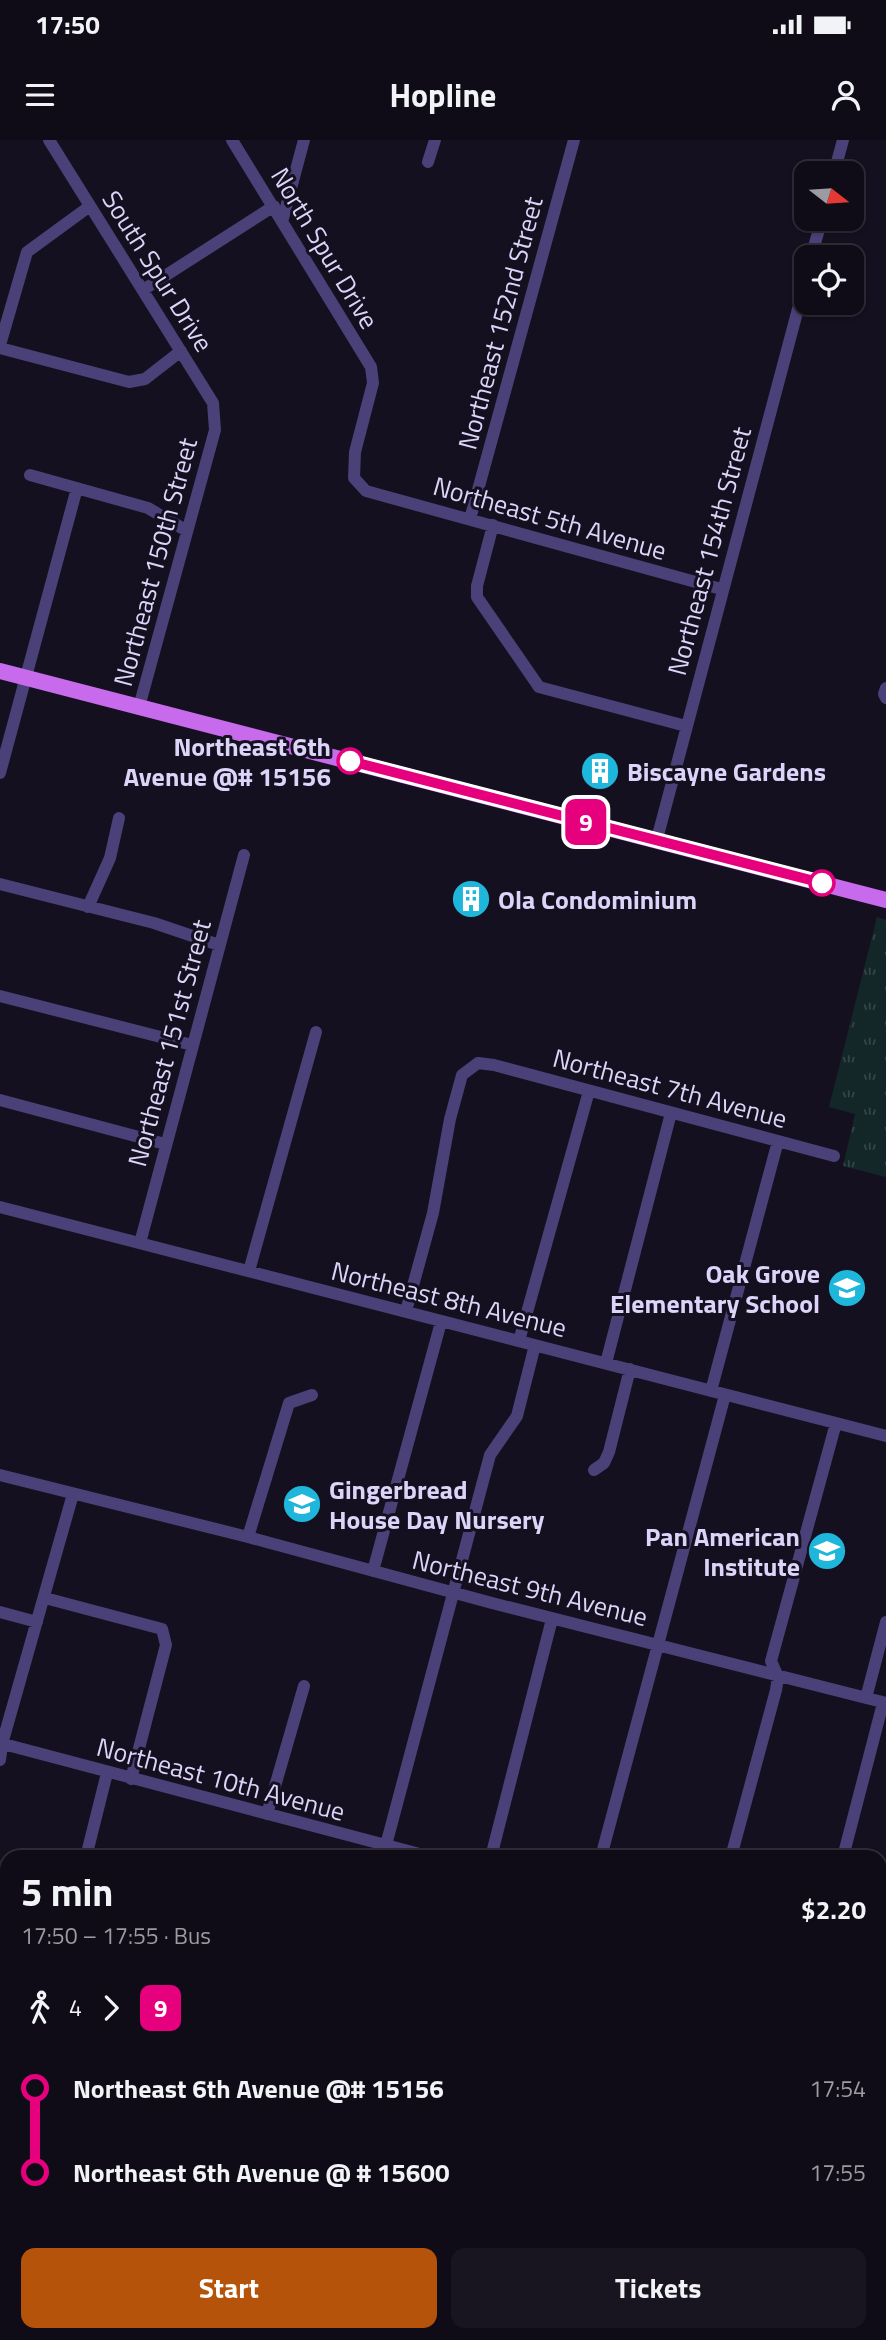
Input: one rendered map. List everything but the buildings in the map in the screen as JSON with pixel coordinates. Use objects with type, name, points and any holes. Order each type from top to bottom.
[{"type":"main road","points":[[0,671],[886,900]]},
{"type":"street","name":"South Spur Drive","points":[[49,140],[213,402],[215,430]]},
{"type":"street","name":"North Spur Drive","points":[[232,140],[371,367],[373,383],[355,452],[354,478],[366,491]]},
{"type":"street","points":[[282,222],[304,140]]},
{"type":"street","points":[[428,162],[435,140]]},
{"type":"street","name":"Northeast 152nd Street","points":[[470,519],[574,140]]},
{"type":"street","points":[[837,161],[843,140]]},
{"type":"street","points":[[90,206],[27,252],[0,347],[130,382],[145,379],[181,351]]},
{"type":"street","points":[[143,290],[274,206]]},
{"type":"street","name":"Northeast 154th Street","points":[[657,839],[796,315]]},
{"type":"street","name":"Northeast 150th Street","points":[[139,707],[215,430]]},
{"type":"street","points":[[30,475],[148,508],[187,531]]},
{"type":"street","points":[[0,773],[77,488]]},
{"type":"street","name":"Northeast 5th Avenue","points":[[366,491],[722,589]]},
{"type":"street","points":[[493,525],[477,586],[477,597],[539,687],[686,726]]},
{"type":"street","points":[[886,688],[886,698]]},
{"type":"street","points":[[88,907],[110,858],[119,818]]},
{"type":"street","name":"Northeast 151st Street","points":[[140,1243],[244,855]]},
{"type":"street","points":[[0,884],[154,923],[219,945]]},
{"type":"street","points":[[0,996],[192,1045]]},
{"type":"street","points":[[249,1271],[316,1032]]},
{"type":"street","name":"Northeast 7th Avenue","points":[[406,1311],[433,1213],[450,1119],[463,1075],[478,1063],[494,1065],[834,1156]]},
{"type":"street","points":[[519,1341],[589,1091]]},
{"type":"street","points":[[0,1100],[165,1144]]},
{"type":"street","points":[[606,1363],[671,1113]]},
{"type":"street","points":[[711,1391],[778,1141]]},
{"type":"street","name":"Northeast 8th Avenue","points":[[0,1207],[886,1436]]},
{"type":"street","points":[[373,1571],[440,1322]]},
{"type":"street","points":[[386,1845],[490,1455],[517,1416],[535,1345]]},
{"type":"street","points":[[594,1470],[604,1463],[610,1452],[630,1370]]},
{"type":"street","points":[[248,1537],[289,1403],[312,1395]]},
{"type":"street","points":[[603,1850],[725,1395]]},
{"type":"street","points":[[733,1850],[778,1677],[771,1661],[836,1423]]},
{"type":"street","name":"Northeast 9th Avenue","points":[[0,1475],[885,1703]]},
{"type":"street","points":[[0,1760],[1,1743],[73,1494]]},
{"type":"street","points":[[45,1598],[162,1629],[166,1645],[131,1779]]},
{"type":"street","points":[[0,1612],[37,1622]]},
{"type":"street","points":[[493,1850],[551,1619]]},
{"type":"street","points":[[866,1698],[886,1622]]},
{"type":"street","points":[[267,1814],[304,1686]]},
{"type":"street","points":[[845,1850],[885,1703]]},
{"type":"street","name":"Northeast 10th Avenue","points":[[1,1743],[405,1850]]},
{"type":"street","points":[[88,1850],[107,1773]]},
{"type":"green space","points":[[877,917],[886,920],[886,1177],[843,1166],[855,1114],[829,1107]]},
{"type":"bus line","name":"9","points":[[350,761],[822,883]]},
{"type":"place","name":"Northeast 6th Avenue @# 15156","points":[[350,761]]},
{"type":"place","name":"Biscayne Gardens","points":[[600,771]]},
{"type":"place","name":"Ola Condominium","points":[[471,899]]},
{"type":"place","name":"Oak Grove Elementary School","points":[[847,1288]]},
{"type":"place","name":"Gingerbread House Day Nursery","points":[[302,1504]]},
{"type":"place","name":"Pan American Institute","points":[[827,1551]]}]
